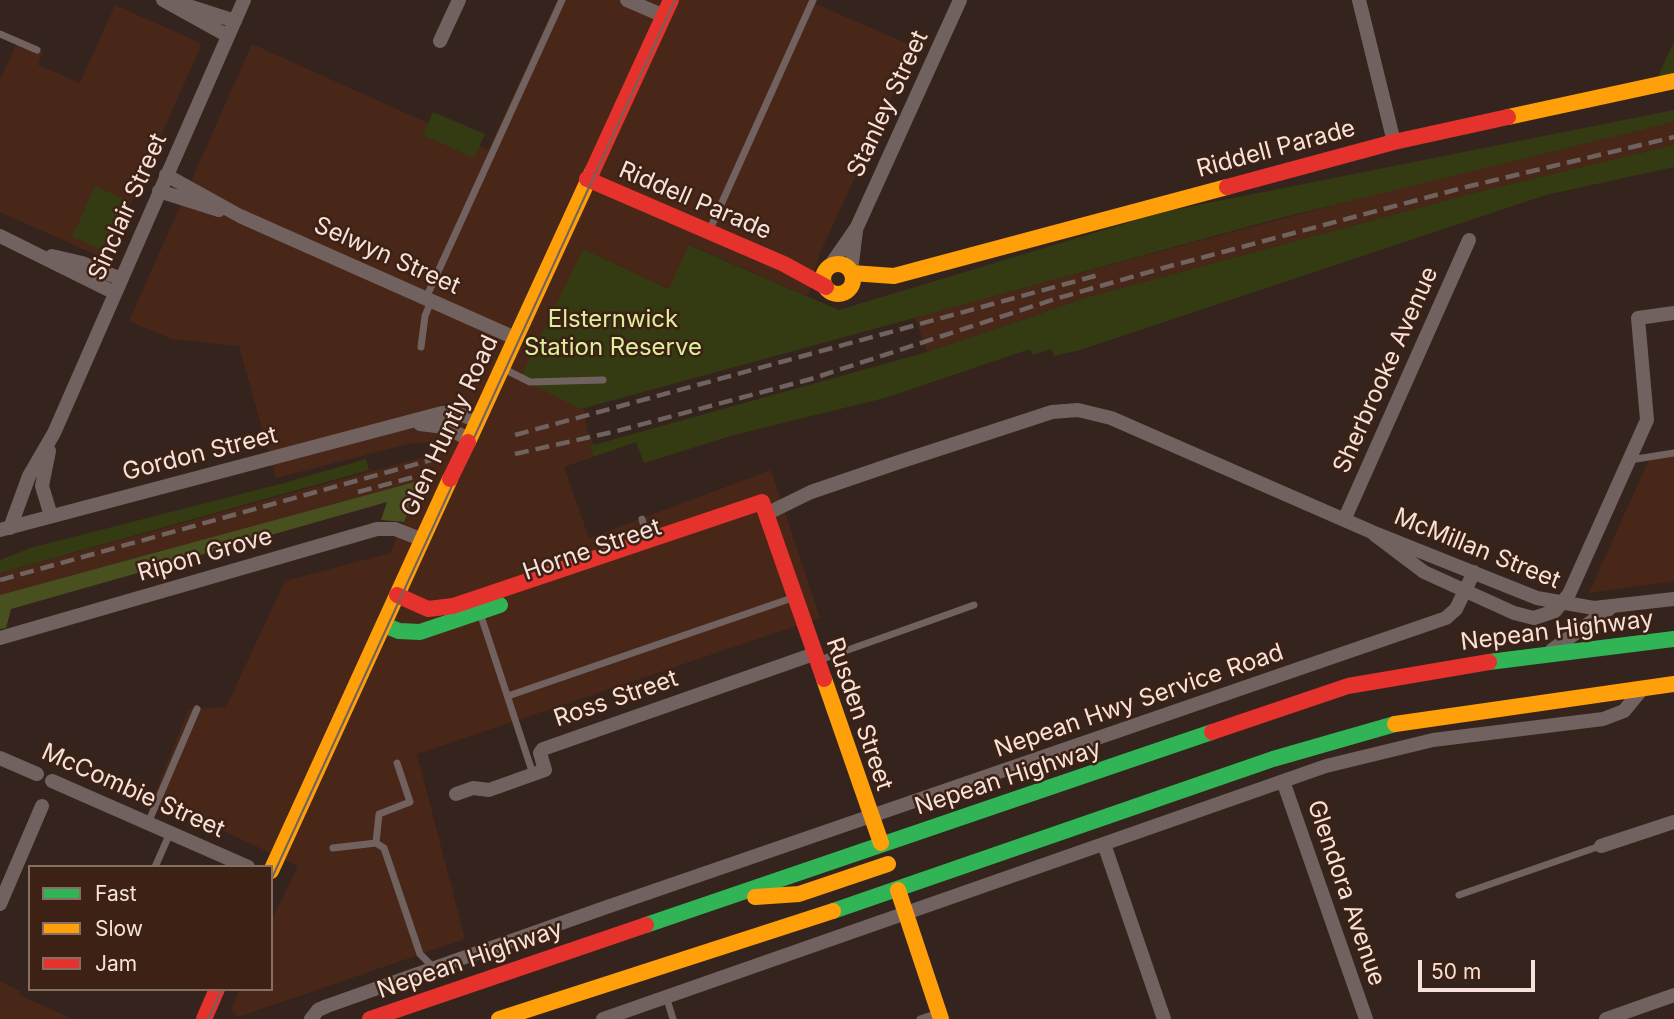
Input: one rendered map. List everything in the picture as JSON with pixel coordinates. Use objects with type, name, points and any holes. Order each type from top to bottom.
[{"type":"main road","name":"Glen Huntly Road","points":[[273,867],[671,0]]},
{"type":"main road","name":"Riddell Parade","points":[[845,292],[876,288],[894,276],[1394,142],[1674,81]]},
{"type":"main road","name":"Riddell Parade","points":[[587,180],[784,264],[826,287]]},
{"type":"main road","name":"Riddell Parade","points":[[784,264],[829,267]]},
{"type":"main road","points":[[840,264],[851,272],[852,284],[845,292],[835,293],[826,287],[824,277],[829,267],[840,264]]},
{"type":"main road","name":"Riddell Parade","points":[[851,272],[894,276]]},
{"type":"main road","name":"Horne Street","points":[[384,625],[396,631],[416,632],[478,606],[764,508]]},
{"type":"main road","name":"Rusden Street","points":[[764,508],[940,1016]]},
{"type":"main road","name":"Horne Street","points":[[397,595],[431,610],[478,606]]},
{"type":"main road","name":"Nepean Highway","points":[[370,1019],[1348,686],[1468,665],[1674,639]]},
{"type":"main road","points":[[499,1019],[898,890],[1356,733],[1417,719],[1674,684]]},
{"type":"main road","points":[[733,897],[799,894],[888,864]]},
{"type":"main road","points":[[204,1019],[216,991]]},
{"type":"street","points":[[166,0],[235,21]]},
{"type":"street","points":[[166,0],[228,36]]},
{"type":"street","name":"Sinclair Street","points":[[5,529],[29,476],[54,433],[244,0]]},
{"type":"street","points":[[440,41],[458,0]]},
{"type":"street","points":[[627,0],[664,16]]},
{"type":"street","name":"Stanley Street","points":[[829,267],[857,226],[960,0]]},
{"type":"street","points":[[1359,0],[1394,142]]},
{"type":"street","name":"Selwyn Street","points":[[166,175],[240,216],[515,338]]},
{"type":"street","name":"Selwyn Street","points":[[159,191],[240,216]]},
{"type":"street","name":"Stanley Street","points":[[851,272],[857,226]]},
{"type":"street","points":[[0,236],[118,286]]},
{"type":"street","name":"Sherbrooke Avenue","points":[[1345,518],[1469,240]]},
{"type":"street","points":[[1674,313],[1638,318],[1648,415],[1630,460],[1562,604],[1612,607],[1674,599]]},
{"type":"street","name":"McMillan Street","points":[[1078,410],[1111,418],[1345,518],[1371,532],[1523,593],[1562,604]]},
{"type":"street","name":"Horne Street","points":[[764,508],[1031,418],[1052,412],[1078,410]]},
{"type":"street","name":"Gordon Street","points":[[5,529],[447,412],[478,421]]},
{"type":"street","name":"Gordon Street","points":[[411,423],[444,427],[468,440]]},
{"type":"street","name":"Sinclair Street","points":[[51,516],[43,486],[54,433]]},
{"type":"street","name":"Ripon Grove","points":[[0,638],[377,529],[395,529],[423,540]]},
{"type":"street","name":"McMillan Street","points":[[1371,532],[1406,561],[1465,591],[1527,617],[1546,616],[1562,604]]},
{"type":"street","name":"Nepean Hwy Service Road","points":[[315,1015],[394,983],[1447,618],[1457,609],[1474,572]]},
{"type":"street","points":[[1542,656],[1612,607]]},
{"type":"street","name":"Ross Street","points":[[534,775],[545,770],[540,753],[543,749],[816,658]]},
{"type":"street","points":[[603,1019],[1359,756],[1422,742],[1615,716],[1625,711],[1643,688]]},
{"type":"street","name":"McCombie Street","points":[[0,758],[37,774]]},
{"type":"street","points":[[456,794],[475,788],[489,790],[534,775]]},
{"type":"street","name":"McCombie Street","points":[[52,780],[244,865]]},
{"type":"street","name":"Glendora Avenue","points":[[1283,781],[1366,1019]]},
{"type":"street","points":[[0,904],[42,806]]},
{"type":"street","points":[[1601,846],[1674,822]]},
{"type":"street","points":[[1104,844],[1164,1019]]},
{"type":"street","points":[[394,983],[410,1005]]},
{"type":"street","points":[[1606,1019],[1674,995]]},
{"type":"lane","points":[[421,347],[428,299],[562,0]]},
{"type":"lane","points":[[708,232],[813,0]]},
{"type":"lane","points":[[0,34],[37,50]]},
{"type":"lane","points":[[502,368],[528,382],[603,380]]},
{"type":"lane","points":[[1630,460],[1674,453]]},
{"type":"lane","points":[[642,519],[660,542]]},
{"type":"lane","points":[[508,696],[795,597]]},
{"type":"lane","points":[[816,658],[974,605]]},
{"type":"lane","points":[[478,606],[534,775]]},
{"type":"lane","points":[[148,823],[197,709]]},
{"type":"lane","points":[[376,843],[379,814],[410,802],[397,763]]},
{"type":"lane","name":"McCombie Street","points":[[37,774],[52,780]]},
{"type":"lane","points":[[156,865],[170,832]]},
{"type":"lane","points":[[333,848],[376,843],[384,848],[420,954],[434,969]]},
{"type":"lane","points":[[1459,895],[1599,844],[1601,846]]},
{"type":"lane","points":[[666,995],[673,1019]]},
{"type":"lane","points":[[920,1019],[940,1016]]},
{"type":"shaded area","points":[[557,0],[818,0],[816,4],[915,47],[819,255],[808,296],[690,245],[670,289],[582,249],[581,409],[584,408],[587,430],[594,445],[590,447],[593,457],[564,467],[589,538],[771,470],[820,618],[417,754],[465,939],[238,1017],[231,1010],[239,991],[273,991],[273,917],[298,866],[153,798],[189,709],[226,707],[285,581],[390,553],[422,481],[0,595],[0,573],[434,454],[431,442],[413,443],[276,478],[239,346],[172,339],[129,321],[252,44],[488,150]]},
{"type":"shaded area","points":[[115,5],[198,42],[201,46],[108,255],[103,258],[0,212],[0,80],[18,40],[43,52],[38,65],[80,83]]},
{"type":"shaded area","points":[[1674,122],[1674,145],[1481,191],[1088,297],[927,352],[915,317],[1427,180]]},
{"type":"shaded area","points":[[1674,450],[1674,581],[1589,593],[1652,453]]},
{"type":"shaded area","points":[[0,981],[20,991],[19,995],[73,1019],[0,1019]]},
{"type":"green space","points":[[1674,41],[1674,75],[1657,79]]},
{"type":"green space","name":"Elsternwick Station Reserve","points":[[1674,110],[1674,122],[1280,218],[581,409],[520,379],[583,249],[669,289],[689,245],[839,310],[1163,212]]},
{"type":"green space","points":[[433,112],[485,134],[474,158],[423,135]]},
{"type":"green space","points":[[1674,145],[1674,167],[1546,195],[1080,350],[1054,356],[1051,349],[1033,355],[1030,349],[885,398],[734,435],[644,463],[636,442],[593,457],[590,446],[927,352],[1088,297],[1481,191]]},
{"type":"green space","points":[[95,186],[127,200],[105,251],[72,237]]},
{"type":"green space","points":[[366,459],[369,470],[0,573],[0,560],[30,548],[284,483]]},
{"type":"green space","points":[[422,480],[404,522],[381,520],[387,502],[11,609],[6,628],[0,629],[0,595]]},
{"type":"tram line","points":[[273,876],[675,0]]},
{"type":"tram line","points":[[208,1019],[221,991]]},
{"type":"railway","points":[[515,454],[617,431],[811,379],[1055,299],[1163,268],[1466,187],[1674,137]]},
{"type":"railway","points":[[515,435],[1102,274]]},
{"type":"railway","points":[[0,580],[431,460]]},
{"type":"railway","points":[[358,492],[425,474]]},
{"type":"traffic: fast","points":[[384,625],[399,631],[420,632],[500,605]]},
{"type":"traffic: fast","points":[[1489,662],[1674,639]]},
{"type":"traffic: fast","points":[[833,911],[1273,759],[1395,724]]},
{"type":"traffic: fast","points":[[646,925],[1212,732]]},
{"type":"traffic: slow","points":[[1508,117],[1674,81]]},
{"type":"traffic: slow","points":[[468,442],[592,172]]},
{"type":"traffic: slow","points":[[852,273],[894,276],[1227,187]]},
{"type":"traffic: slow","points":[[838,264],[844,265],[852,273],[853,279],[852,285],[844,293],[838,294],[832,293],[824,285],[823,279],[824,273],[832,265],[838,264]]},
{"type":"traffic: slow","points":[[273,867],[450,479]]},
{"type":"traffic: slow","points":[[824,679],[881,843]]},
{"type":"traffic: slow","points":[[1395,724],[1674,684]]},
{"type":"traffic: slow","points":[[755,897],[799,894],[888,864]]},
{"type":"traffic: slow","points":[[898,890],[941,1019]]},
{"type":"traffic: slow","points":[[499,1019],[833,911]]},
{"type":"traffic: jam","points":[[592,172],[671,0]]},
{"type":"traffic: jam","points":[[1227,187],[1394,142],[1508,117]]},
{"type":"traffic: jam","points":[[587,179],[784,264],[826,287]]},
{"type":"traffic: jam","points":[[450,479],[468,442]]},
{"type":"traffic: jam","points":[[397,595],[428,609],[453,606],[762,502],[824,679]]},
{"type":"traffic: jam","points":[[1212,732],[1348,686],[1489,662]]},
{"type":"traffic: jam","points":[[370,1019],[646,925]]},
{"type":"traffic: jam","points":[[204,1019],[216,991]]}]
